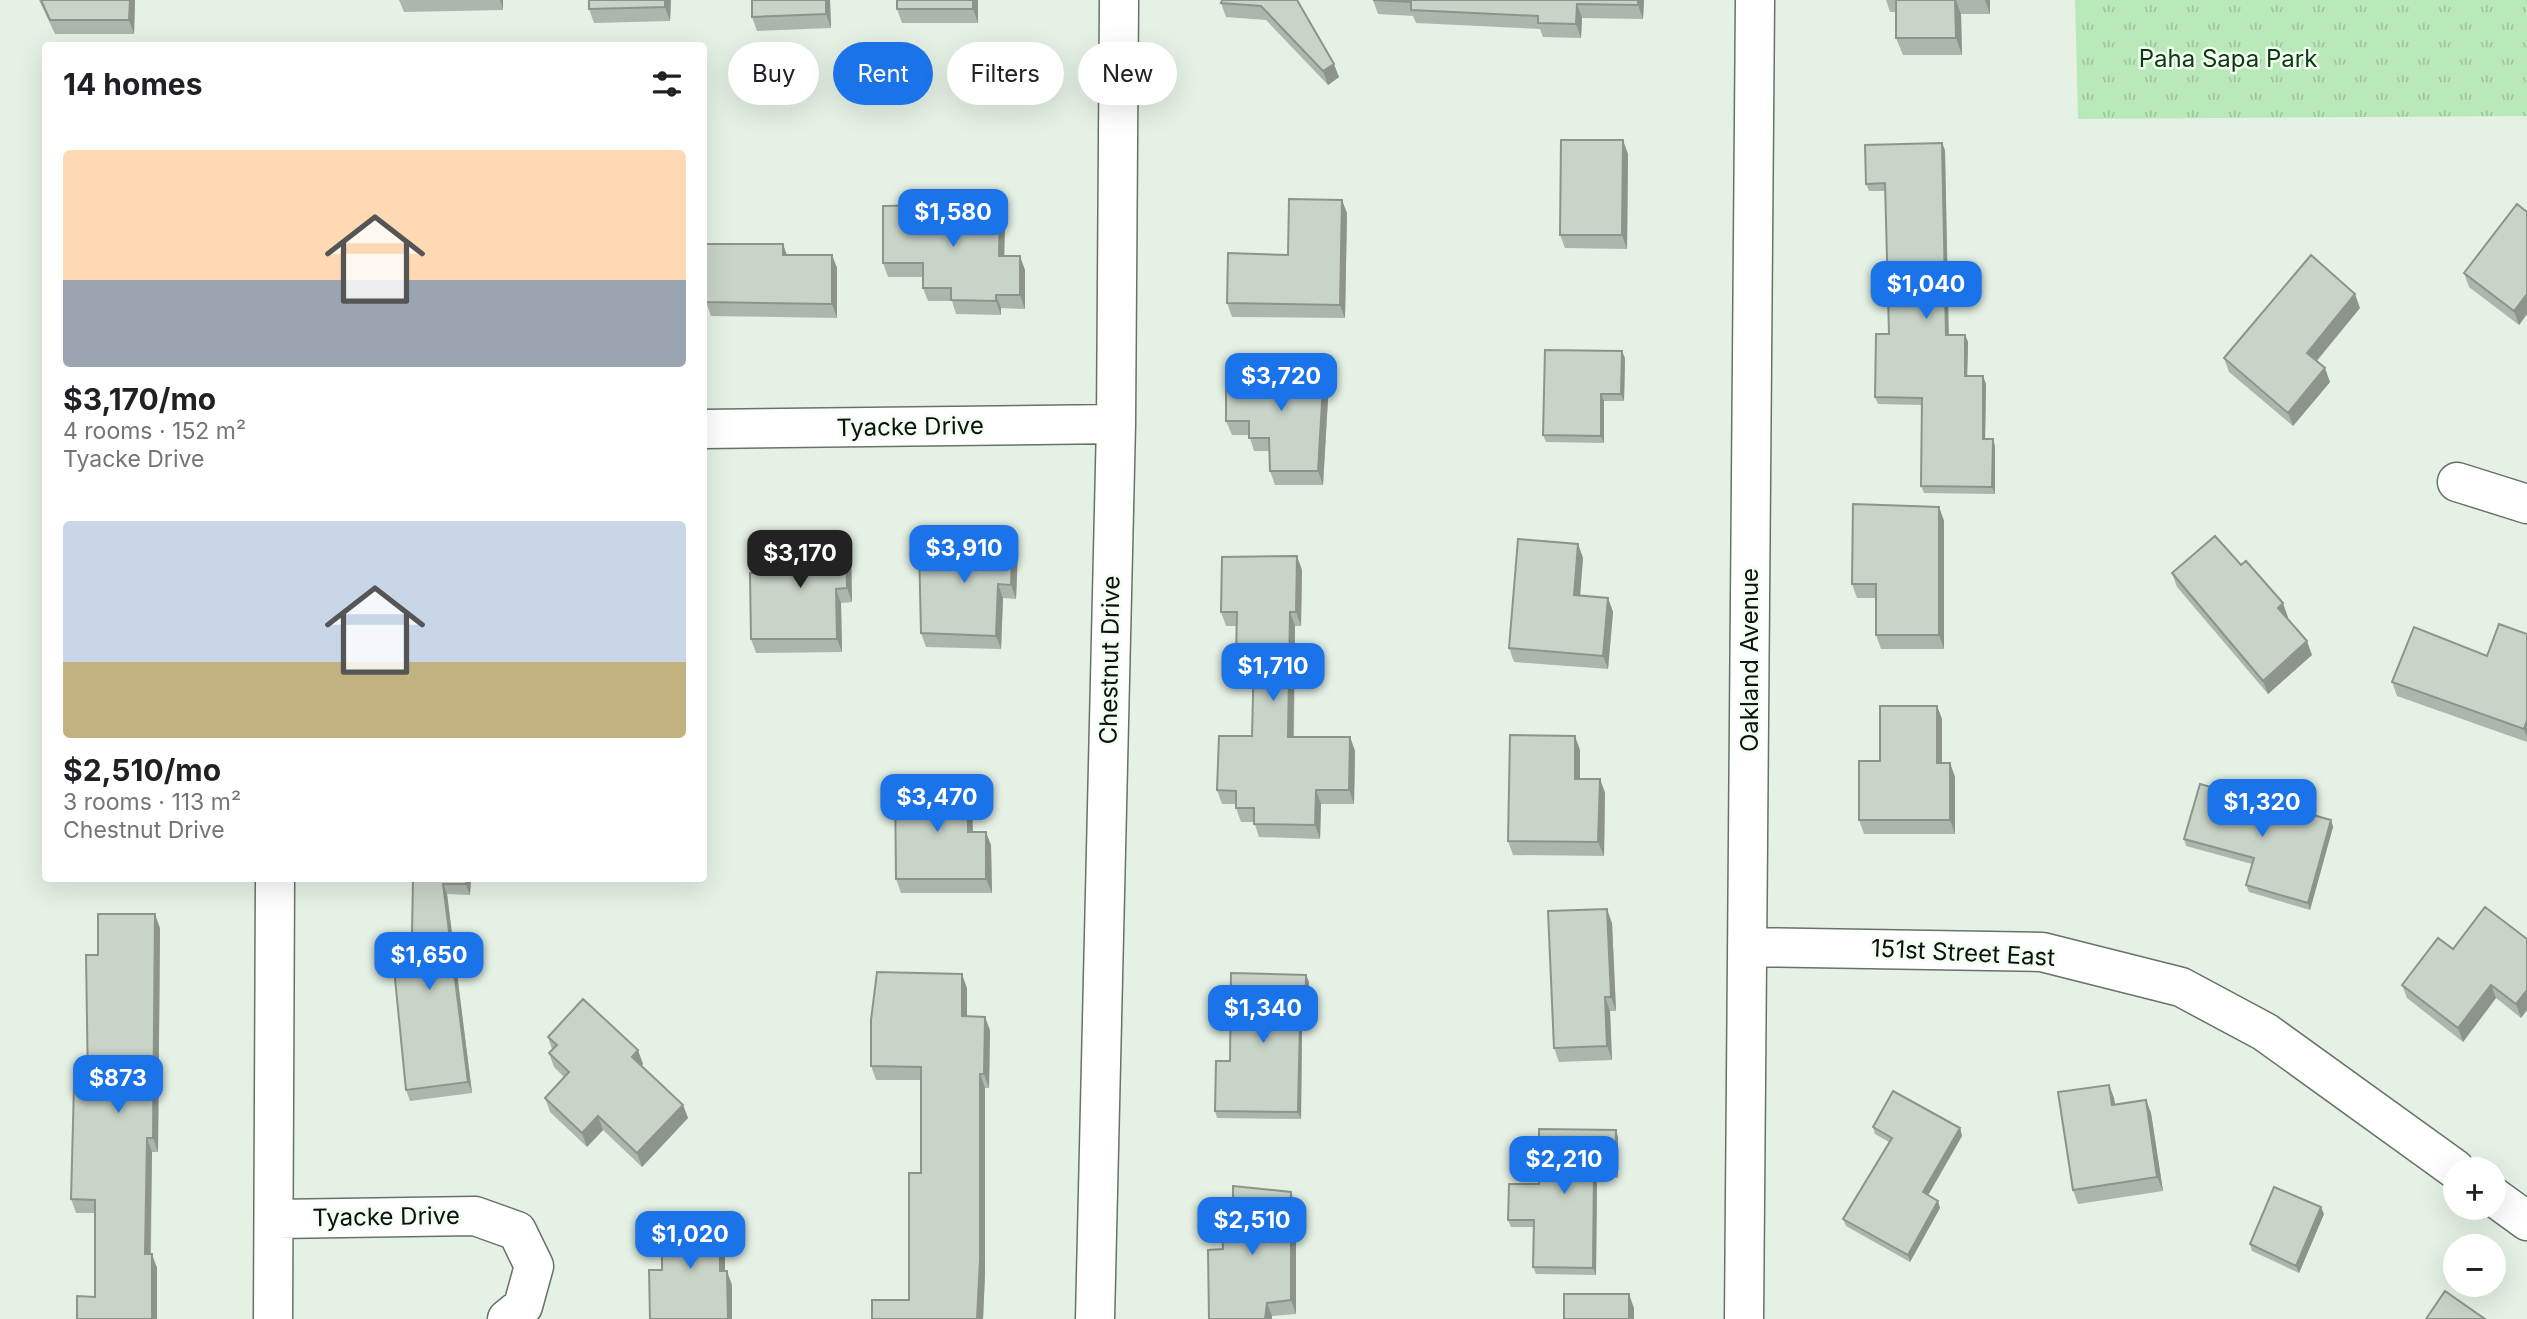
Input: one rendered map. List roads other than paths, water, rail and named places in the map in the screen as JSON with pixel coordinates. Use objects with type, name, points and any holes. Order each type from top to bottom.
[{"type":"street","name":"Chestnut Drive","points":[[1096,1319],[1116,424],[1119,0]]},
{"type":"street","name":"Oakland Avenue","points":[[1744,1319],[1755,0]]},
{"type":"street","name":"Tyacke Drive","points":[[707,429],[1116,424]]},
{"type":"street","points":[[2457,482],[2527,504]]},
{"type":"street","name":"Tyacke Drive","points":[[273,1319],[276,1219],[275,882]]},
{"type":"street","name":"151st Street East","points":[[1747,947],[2042,952],[2181,987],[2265,1032],[2443,1160]]},
{"type":"street","points":[[2506,1206],[2527,1221]]},
{"type":"street","name":"Tyacke Drive","points":[[276,1219],[475,1216],[517,1231],[534,1266],[523,1306],[507,1319]]},
{"type":"park label","name":"Paha Sapa Park","points":[[2228,59]]}]
